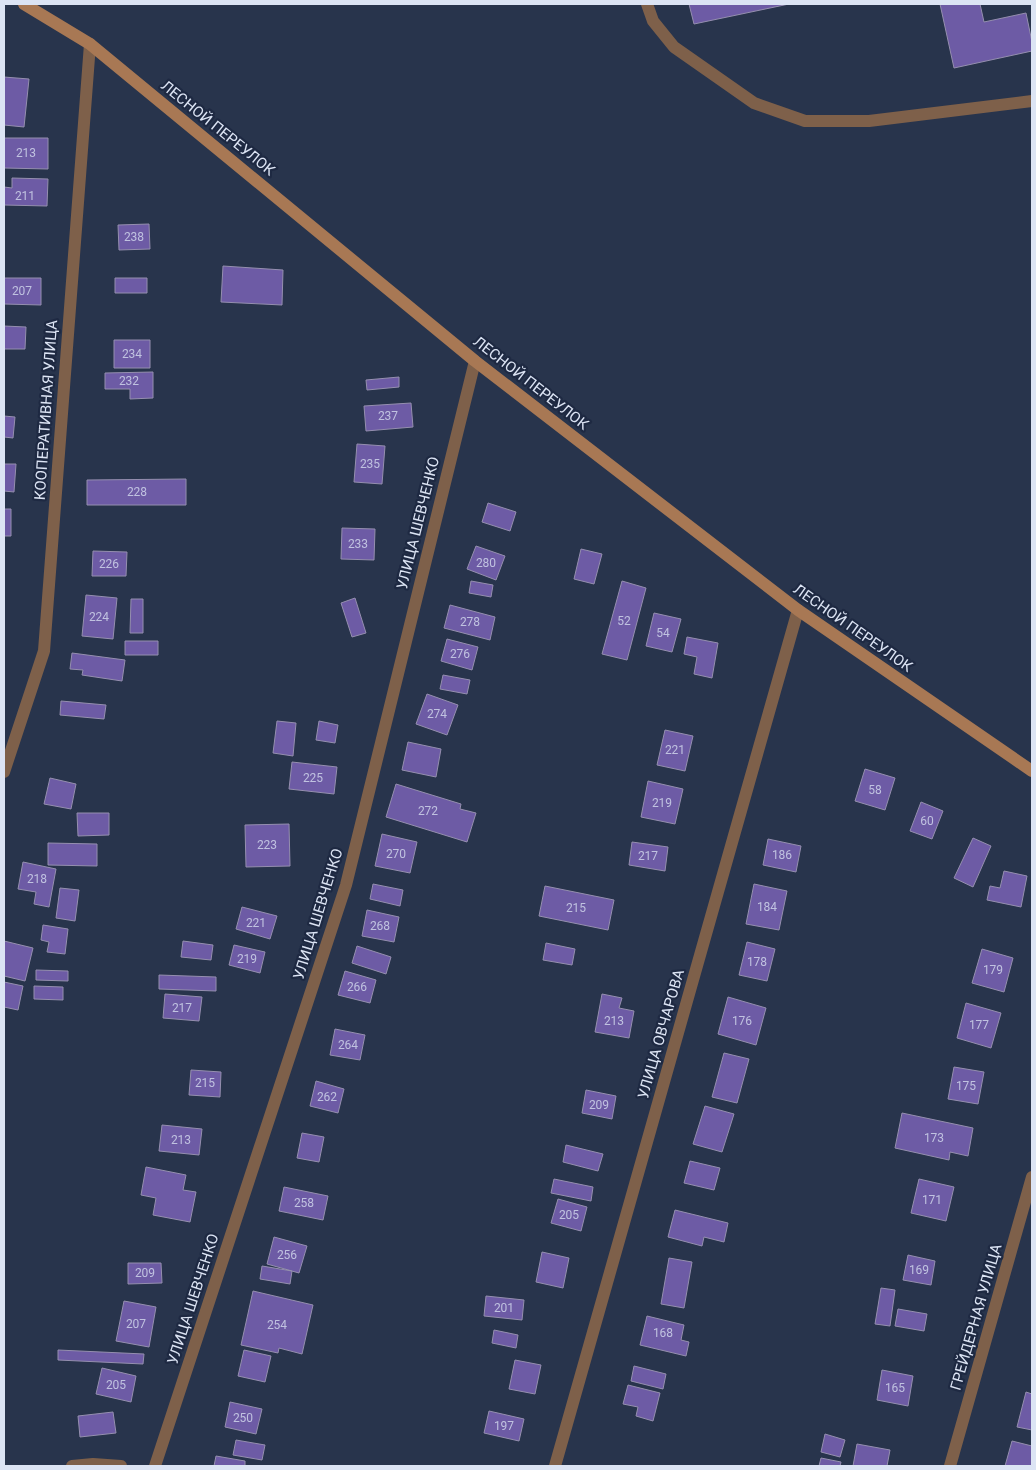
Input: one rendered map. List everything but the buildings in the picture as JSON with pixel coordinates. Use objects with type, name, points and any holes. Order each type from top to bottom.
[{"type":"main road","name":"ЛЕСНОЙ ПЕРЕУЛОК","points":[[24,4],[90,44],[475,361],[798,610],[1032,771]]},
{"type":"street","points":[[647,4],[653,21],[674,47],[754,103],[806,121],[869,121],[1032,101]]},
{"type":"street","name":"КООПЕРАТИВНАЯ УЛИЦА","points":[[4,772],[44,651],[90,44]]},
{"type":"street","name":"УЛИЦА ШЕВЧЕНКО","points":[[156,1466],[346,885],[475,361]]},
{"type":"street","name":"УЛИЦА ОВЧАРОВА","points":[[555,1466],[798,610]]},
{"type":"street","name":"ГРЕЙДЕРНАЯ УЛИЦА","points":[[950,1466],[1032,1177]]},
{"type":"street","points":[[72,1466],[93,1464],[122,1466]]}]
